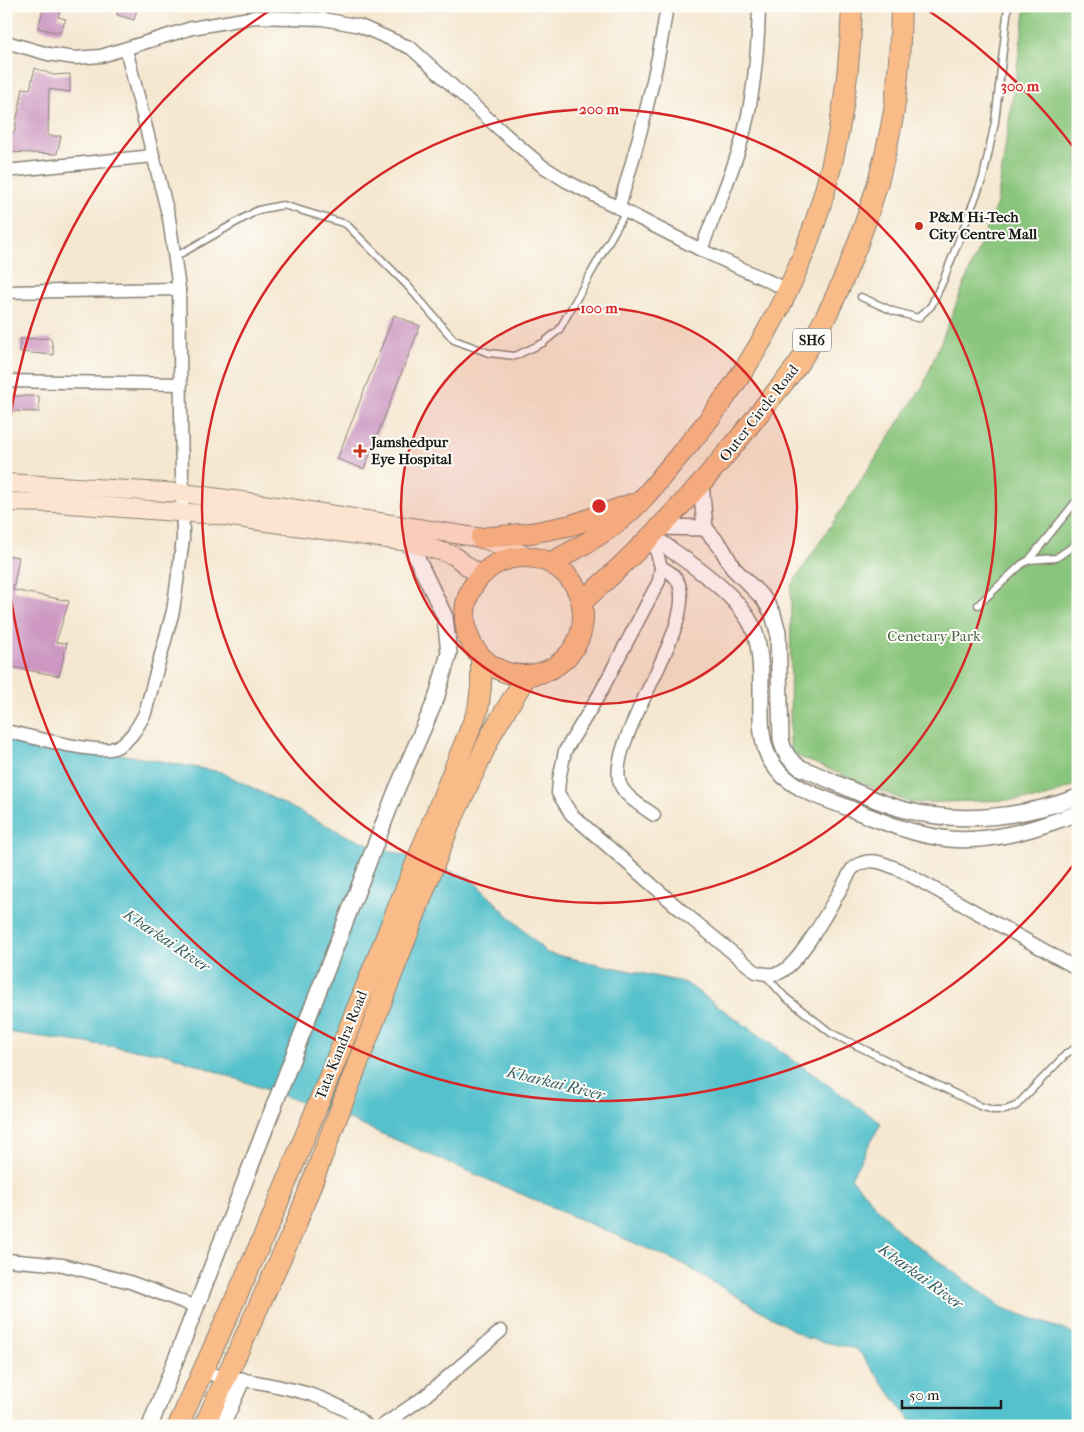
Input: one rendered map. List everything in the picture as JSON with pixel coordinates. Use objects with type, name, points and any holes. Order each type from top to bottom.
[{"type":"main road","name":"SH6","points":[[552,562],[601,534],[637,505],[710,420],[757,351],[788,290],[816,226],[834,157],[850,52],[852,6]]},
{"type":"main road","name":"Outer Circle Road","points":[[582,602],[656,532],[701,484],[745,433],[804,355],[852,258],[874,198],[892,126],[899,54],[901,6]]},
{"type":"main road","points":[[6,483],[183,493],[481,538],[527,556],[552,562],[571,579],[582,602],[582,628],[572,651],[552,668],[527,676],[502,672],[481,657],[468,637],[465,614],[470,591],[480,576],[501,561],[527,556]]},
{"type":"main road","points":[[6,502],[227,516],[409,542],[453,554],[480,576]]},
{"type":"main road","points":[[481,538],[531,533],[572,525],[637,505],[656,532]]},
{"type":"main road","name":"Tata Kandra Road","points":[[178,1426],[271,1220],[441,820],[478,710],[481,688],[481,657]]},
{"type":"main road","points":[[204,1426],[235,1378],[295,1228],[441,820],[527,676]]},
{"type":"street","points":[[622,209],[662,46],[667,6]]},
{"type":"street","points":[[701,250],[741,142],[748,112],[759,30],[759,6]]},
{"type":"street","points":[[6,42],[48,54],[75,58],[101,56],[192,28],[255,17],[323,19],[360,26],[388,36],[411,48],[475,108],[541,165],[566,181],[701,250],[788,290]]},
{"type":"street","points":[[6,731],[91,748],[111,749],[127,740],[138,728],[144,713],[173,611],[182,539],[181,512],[183,493],[179,289],[169,218],[126,49]]},
{"type":"street","points":[[6,171],[153,156]]},
{"type":"street","points":[[6,292],[179,289]]},
{"type":"street","points":[[6,381],[181,384]]},
{"type":"street","points":[[701,484],[705,528],[721,547],[733,568],[764,599],[773,614],[778,632],[781,739],[783,751],[788,758],[799,767],[897,807],[939,816],[1004,817],[1034,811],[1078,797]]},
{"type":"street","points":[[656,532],[705,528]]},
{"type":"street","points":[[656,532],[660,567],[659,581],[598,695],[565,751],[558,793],[571,814],[704,929],[756,972],[765,975],[779,973],[788,967],[802,952],[852,869],[860,862],[872,860],[882,862],[904,872],[1078,969]]},
{"type":"street","points":[[656,532],[738,606],[746,616],[758,646],[762,733],[766,750],[772,763],[787,779],[805,791],[877,819],[920,833],[950,839],[1012,834],[1078,813]]},
{"type":"street","points":[[150,1426],[396,791],[436,700],[449,653],[445,617],[409,542]]},
{"type":"street","points":[[654,815],[621,786],[618,773],[620,757],[656,677],[678,618],[681,591],[675,576],[660,567]]},
{"type":"street","points":[[738,606],[756,590]]},
{"type":"street","points":[[6,1260],[73,1267],[130,1282],[196,1307]]},
{"type":"street","points":[[382,1426],[424,1397],[501,1331]]},
{"type":"street","points":[[202,1373],[289,1388],[320,1397],[335,1403],[367,1426]]},
{"type":"street","points":[[222,1426],[235,1378]]},
{"type":"lane","points":[[861,297],[893,311],[918,318],[931,306],[943,282],[983,178],[995,122],[1008,6]]},
{"type":"lane","points":[[175,257],[258,210],[283,205],[346,224],[407,285],[454,340],[489,353],[515,356],[543,344],[559,330],[622,209]]},
{"type":"lane","points":[[978,605],[1029,560],[1078,499]]},
{"type":"lane","points":[[1029,560],[1056,558],[1078,543]]},
{"type":"lane","points":[[765,975],[785,998],[831,1033],[950,1093],[994,1110],[1006,1110],[1016,1106],[1067,1053],[1078,1047]]},
{"type":"green space","name":"Cenetary Park","points":[[1026,6],[1078,6],[1078,784],[1041,799],[910,803],[790,753],[791,586],[923,386],[997,203]]},
{"type":"water","name":"Kharkai River","points":[[6,734],[221,772],[350,837],[470,878],[547,953],[686,983],[881,1123],[851,1178],[900,1233],[1003,1308],[1078,1335],[1078,1426],[915,1426],[857,1349],[806,1338],[683,1264],[350,1120],[168,1054],[6,1032]]},
{"type":"building","points":[[44,6],[62,6],[58,17],[66,19],[60,33],[38,28]]},
{"type":"building","points":[[119,6],[138,6],[134,20],[117,15]]},
{"type":"building","points":[[35,68],[53,75],[70,74],[70,92],[49,89],[48,136],[61,136],[57,154],[6,152],[7,132],[14,133],[23,88],[30,89]]},
{"type":"building","points":[[394,315],[420,326],[364,469],[337,459]]},
{"type":"building","points":[[51,338],[54,355],[20,352],[20,339]]},
{"type":"building","points":[[8,396],[39,396],[39,412],[11,411]]},
{"type":"building","points":[[6,555],[19,557],[13,590],[69,601],[56,642],[67,643],[59,676],[6,666]]},
{"type":"place","name":"P&M Hi-Tech City Centre Mall","points":[[919,226]]},
{"type":"place","name":"Jamshedpur Eye Hospital","points":[[360,451]]}]
